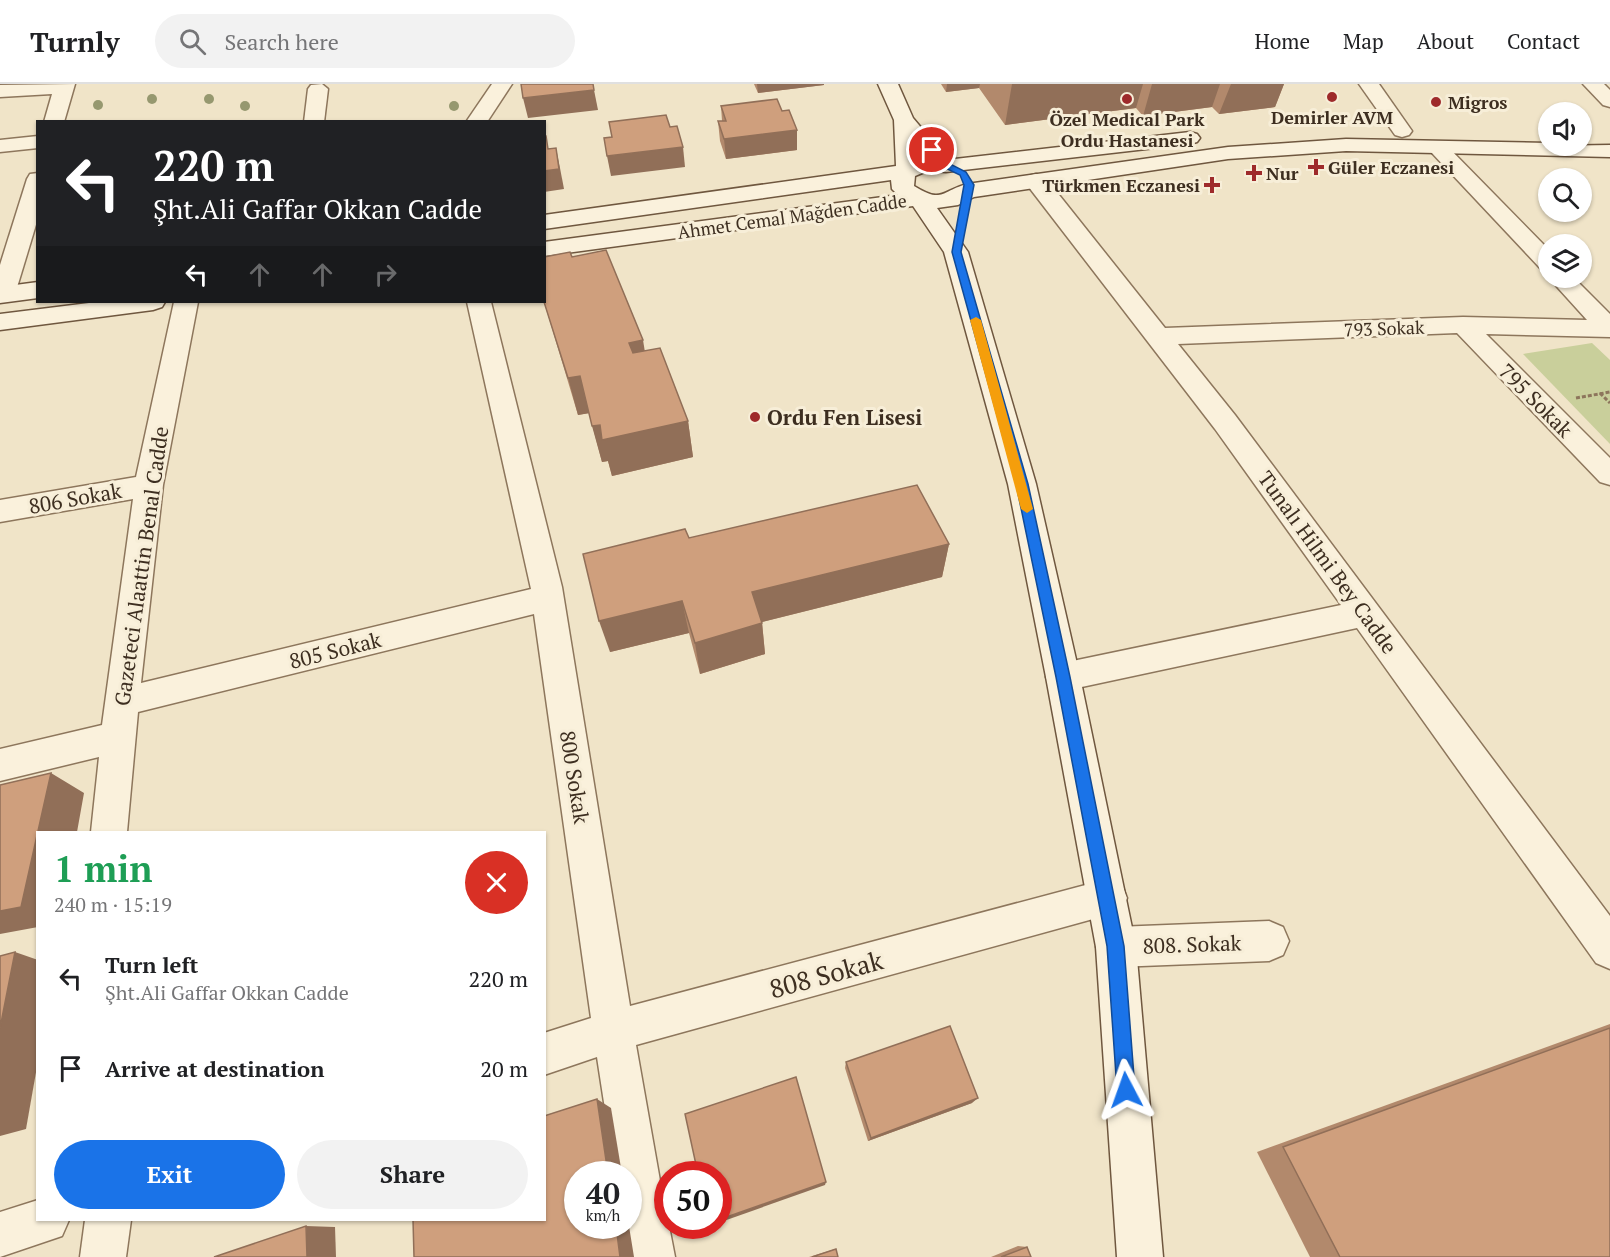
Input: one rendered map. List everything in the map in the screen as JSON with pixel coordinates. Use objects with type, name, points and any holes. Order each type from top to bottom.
[{"type":"street","points":[[477,120],[502,84]]},
{"type":"street","points":[[888,84],[904,120],[946,165],[963,174],[969,185],[956,252]]},
{"type":"street","points":[[1369,84],[1402,131]]},
{"type":"street","points":[[1593,84],[1610,101]]},
{"type":"street","points":[[0,91],[64,86],[55,120]]},
{"type":"street","points":[[314,120],[318,89]]},
{"type":"street","points":[[904,120],[907,171],[902,176],[903,189],[919,199],[956,252],[1022,484],[1063,677],[1116,946],[1140,1257]]},
{"type":"street","name":"Ahmet Cemal Mağden Cadde","points":[[546,222],[907,171],[925,164],[946,165],[1156,141],[1305,129],[1538,135]]},
{"type":"street","points":[[1592,136],[1610,137]]},
{"type":"street","points":[[0,146],[36,142]]},
{"type":"street","name":"Ahmet Cemal Mağden Cadde","points":[[546,249],[919,199],[942,202],[961,196],[967,191],[1228,153],[1346,145],[1610,151]]},
{"type":"street","points":[[1438,148],[1538,253]]},
{"type":"street","name":"Tunalı Hilmi Bey Cadde","points":[[1036,182],[1226,422],[1605,935]]},
{"type":"street","points":[[36,185],[2,294],[36,290]]},
{"type":"street","points":[[1571,288],[1610,329]]},
{"type":"street","points":[[0,322],[145,303]]},
{"type":"street","name":"Gazeteci Alaattin Benal Cadde","points":[[110,831],[117,737],[149,485],[186,303]]},
{"type":"street","name":"800 Sokak","points":[[478,303],[548,598],[613,1031],[652,1257]]},
{"type":"street","name":"793 Sokak","points":[[1159,337],[1463,325],[1610,329]]},
{"type":"street","name":"795 Sokak","points":[[1463,325],[1610,475]]},
{"type":"street","name":"806 Sokak","points":[[0,511],[149,485]]},
{"type":"street","name":"805 Sokak","points":[[121,702],[548,598]]},
{"type":"street","points":[[1063,677],[1365,613]]},
{"type":"street","points":[[0,765],[117,737]]},
{"type":"street","name":"808 Sokak","points":[[546,1053],[613,1031],[1108,898]]},
{"type":"street","name":"808. Sokak","points":[[1116,946],[1269,941]]},
{"type":"street","points":[[0,1235],[43,1221]]},
{"type":"street","points":[[103,1257],[108,1221]]},
{"type":"path","points":[[1600,393],[1610,403]]},
{"type":"green space","points":[[1592,343],[1610,360],[1610,444],[1523,354]]},
{"type":"building","points":[[521,84],[593,84],[594,90],[523,98]]},
{"type":"building","points":[[777,99],[782,111],[789,110],[797,130],[724,139],[718,121],[726,121],[721,106]]},
{"type":"building","points":[[666,115],[670,127],[677,126],[683,147],[607,156],[604,138],[612,137],[609,122]]},
{"type":"building","points":[[546,136],[548,149],[556,148],[559,169],[546,171]]},
{"type":"building","points":[[606,250],[643,340],[629,343],[633,353],[660,348],[688,421],[602,440],[600,425],[592,426],[580,376],[568,378],[544,303],[546,257],[570,252],[572,257]]},
{"type":"building","points":[[917,485],[949,544],[752,592],[762,623],[695,643],[682,601],[599,621],[583,554],[685,529],[689,538]]},
{"type":"building","points":[[51,773],[38,831],[36,831],[21,907],[0,911],[0,785]]},
{"type":"building","points":[[15,952],[0,1028],[0,956]]},
{"type":"building","points":[[950,1026],[978,1098],[871,1138],[846,1062]]},
{"type":"building","points":[[1610,1028],[1610,1257],[1340,1257],[1283,1147]]},
{"type":"building","points":[[796,1077],[826,1182],[732,1215],[732,1161],[695,1161],[685,1114]]},
{"type":"building","points":[[597,1099],[606,1161],[564,1161],[564,1239],[618,1239],[620,1257],[414,1257],[413,1221],[546,1221],[546,1115]]},
{"type":"building","points":[[306,1226],[307,1257],[214,1257]]},
{"type":"building","points":[[1027,1247],[1031,1257],[1001,1257]]},
{"type":"building","points":[[836,1249],[838,1257],[812,1257]]},
{"type":"slow traffic","points":[[976,320],[1027,509]]},
{"type":"place","name":"Demirler AVM","points":[[1332,97]]},
{"type":"place","name":"Özel Medical Park Ordu Hastanesi","points":[[1127,99]]},
{"type":"place","name":"Migros","points":[[1436,102]]},
{"type":"place","name":"Güler Eczanesi","points":[[1316,167]]},
{"type":"place","name":"Nur","points":[[1254,173]]},
{"type":"place","name":"Türkmen Eczanesi","points":[[1212,185]]},
{"type":"place","name":"Ordu Fen Lisesi","points":[[755,417]]},
{"type":"route","points":[[932,150],[946,165],[963,174],[969,185],[956,252],[1022,484],[1108,898],[1116,946],[1126,1090]]}]
